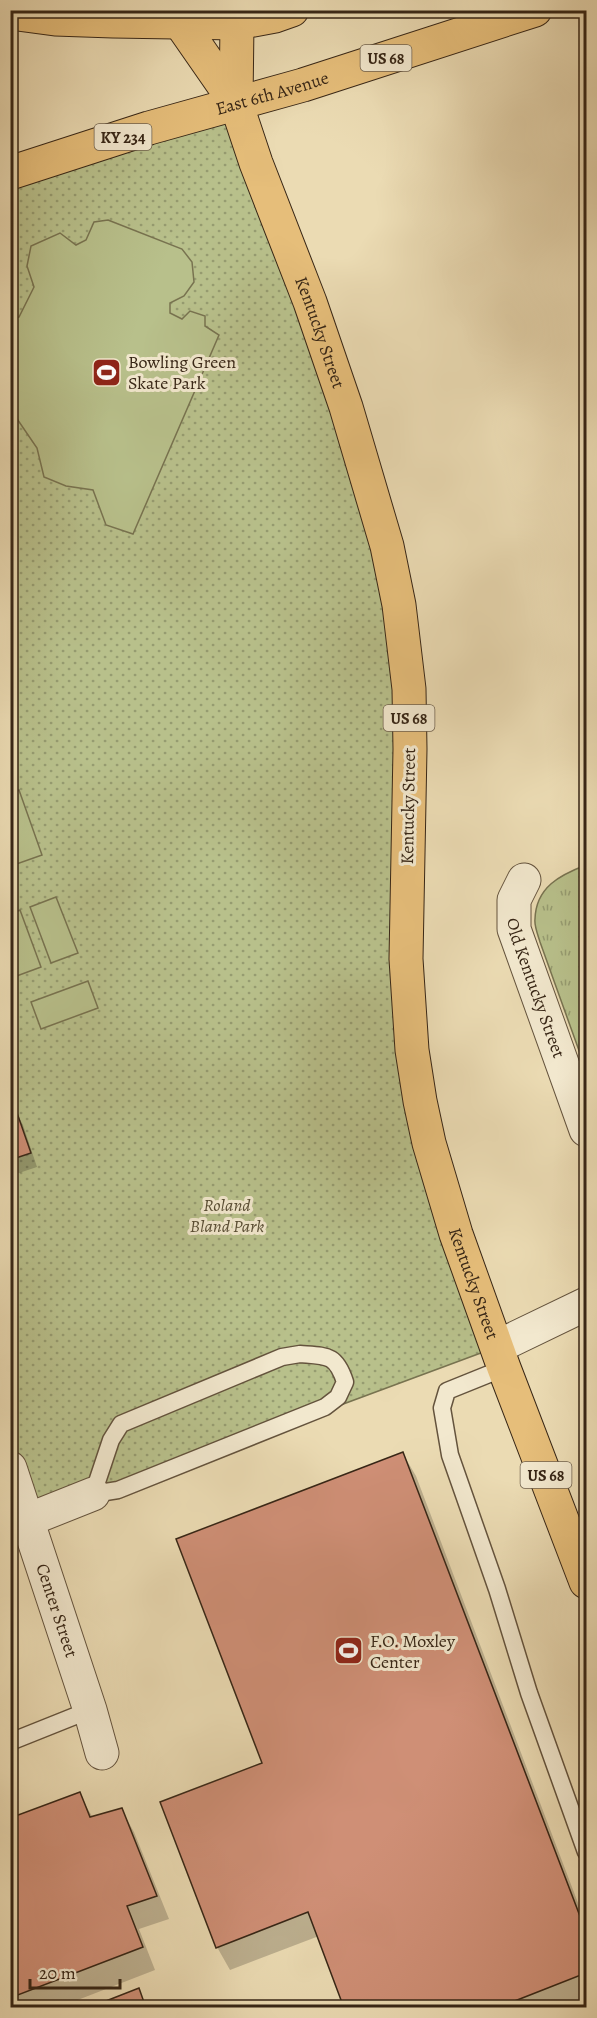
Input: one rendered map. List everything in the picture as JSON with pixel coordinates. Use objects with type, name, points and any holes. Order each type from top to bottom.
[{"type":"main road","points":[[10,13],[67,19],[275,16],[292,10]]},
{"type":"main road","name":"East 6th Avenue","points":[[10,173],[150,128],[303,85],[536,10]]},
{"type":"main road","name":"Kentucky Street","points":[[177,16],[236,103],[346,406],[392,566],[409,689],[406,959],[412,1050],[422,1112],[442,1191],[501,1357],[586,1582]]},
{"type":"main road","points":[[235,17],[236,103]]},
{"type":"street","name":"Old Kentucky Street","points":[[524,880],[514,900],[514,929],[586,1130]]},
{"type":"street","points":[[501,1357],[586,1304]]},
{"type":"street","name":"Center Street","points":[[10,1468],[19,1524],[90,1710],[102,1753]]},
{"type":"street","points":[[19,1524],[93,1494]]},
{"type":"lane","points":[[300,1354],[325,1356],[340,1365],[345,1382],[338,1397],[325,1407],[117,1490],[93,1494],[111,1440],[121,1424],[282,1358],[300,1354]]},
{"type":"lane","points":[[501,1357],[447,1391],[442,1408],[450,1455],[497,1589],[529,1693],[586,1852]]},
{"type":"lane","points":[[10,1742],[90,1710]]},
{"type":"green space","name":"Roland Bland Park","points":[[236,103],[392,566],[420,1101],[497,1347],[28,1521],[11,1470],[11,173]]},
{"type":"green space","name":"Bowling Green Skate Park","points":[[108,220],[182,249],[192,262],[194,282],[184,296],[170,303],[170,313],[182,319],[190,311],[205,316],[205,326],[219,335],[133,534],[106,525],[93,490],[66,486],[44,477],[37,448],[11,410],[11,318],[19,317],[34,287],[27,266],[31,246],[60,233],[76,245],[86,240],[94,222]]},
{"type":"green space","points":[[19,790],[42,855],[11,866],[11,793]]},
{"type":"green space","points":[[586,865],[586,1070],[535,922],[536,908],[545,890],[567,873]]},
{"type":"green space","points":[[56,897],[78,953],[51,963],[30,907]]},
{"type":"green space","points":[[20,910],[41,967],[14,977],[11,966],[11,914]]},
{"type":"green space","points":[[88,981],[98,1008],[41,1029],[31,1002]]},
{"type":"building","points":[[16,1110],[31,1153],[10,1160],[10,1112]]},
{"type":"building","name":"F.O. Moxley Center","points":[[403,1452],[586,1932],[586,1973],[497,2008],[344,2008],[308,1912],[216,1948],[160,1802],[262,1763],[176,1539]]},
{"type":"building","points":[[80,1792],[90,1817],[122,1808],[157,1896],[127,1906],[143,1947],[10,1998],[10,1818]]},
{"type":"building","points":[[139,1988],[146,2008],[88,2008]]},
{"type":"building","points":[[184,2001],[187,2008],[168,2008]]},
{"type":"place","name":"Bowling Green Skate Park","points":[[107,372]]},
{"type":"place","name":"F.O. Moxley Center","points":[[349,1651]]}]
